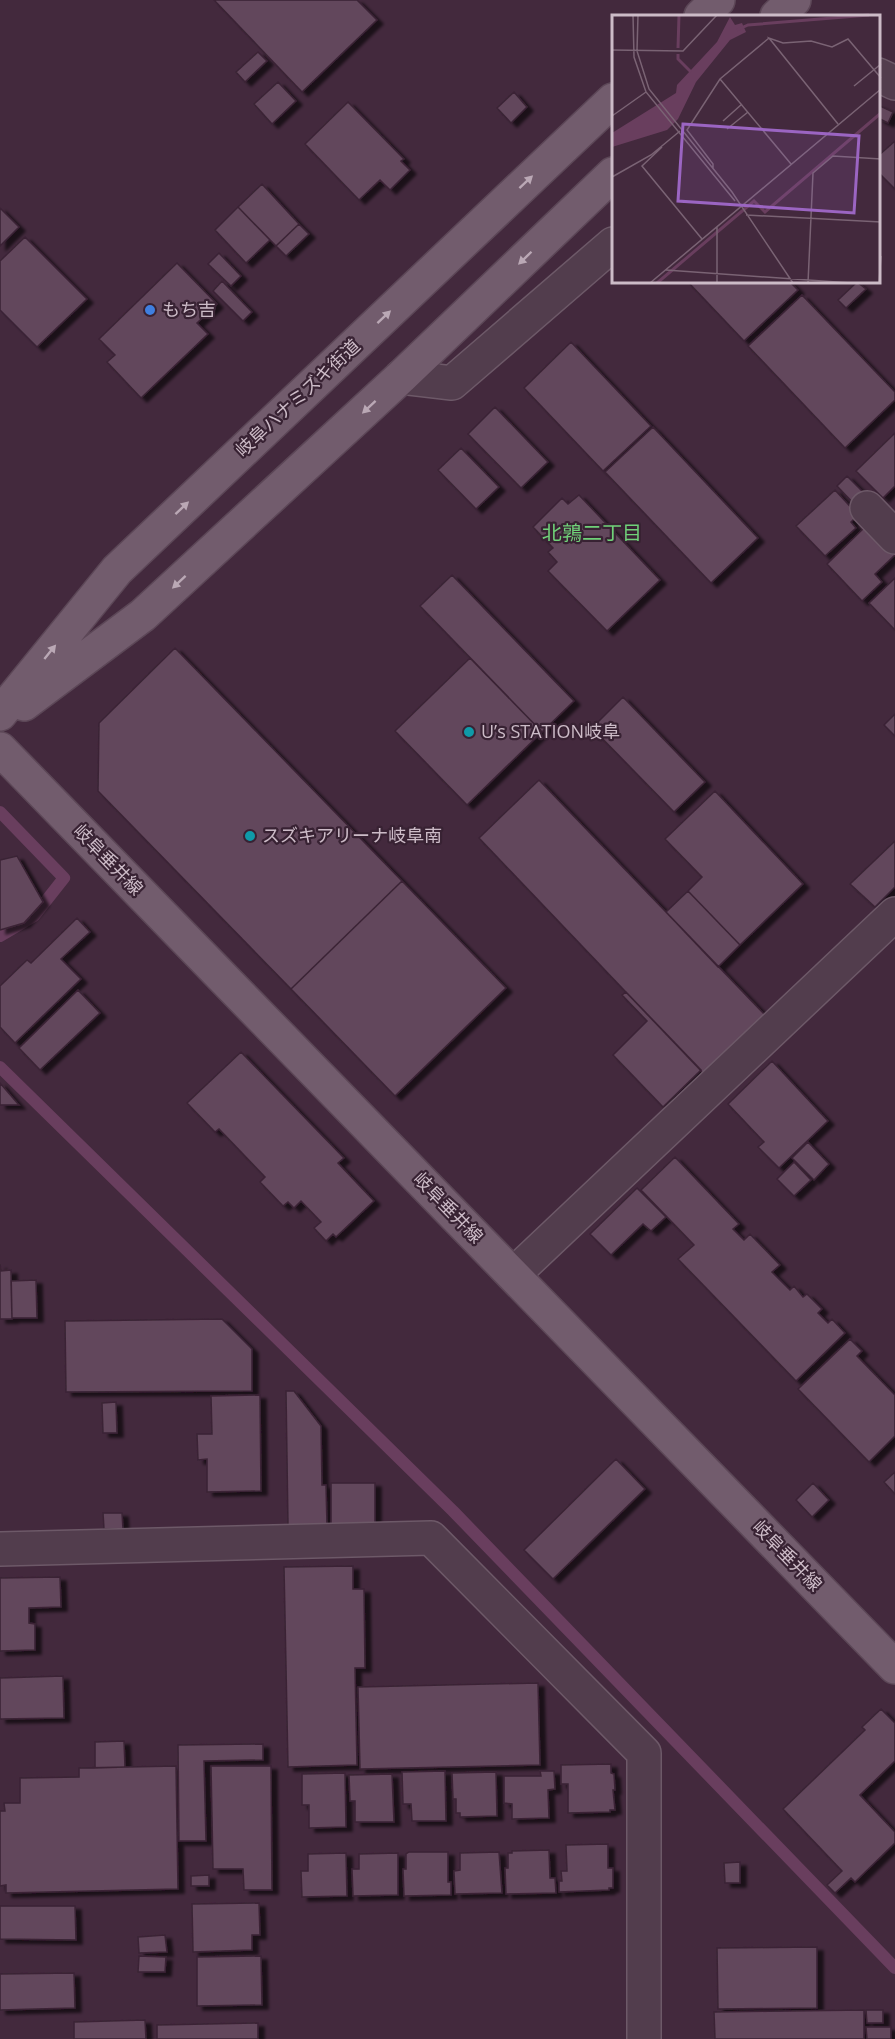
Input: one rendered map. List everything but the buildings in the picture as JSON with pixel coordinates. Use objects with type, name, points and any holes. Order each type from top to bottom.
[{"type":"main road","points":[[702,15],[718,0]]},
{"type":"main road","points":[[778,15],[794,0]]},
{"type":"main road","name":"岐阜ハナミズキ街道","points":[[0,714],[117,570],[612,101]]},
{"type":"main road","points":[[0,721],[143,615],[401,377],[612,175]]},
{"type":"main road","name":"岐阜垂井線","points":[[0,749],[895,1667]]},
{"type":"street","points":[[880,76],[895,83]]},
{"type":"street","points":[[401,377],[452,383],[612,245]]},
{"type":"street","points":[[867,508],[895,537]]},
{"type":"street","points":[[513,1275],[895,914]]},
{"type":"street","points":[[0,1549],[431,1538],[644,1753],[645,2039]]},
{"type":"waterway","points":[[0,812],[64,878],[34,916],[0,936]]},
{"type":"waterway","points":[[0,1067],[453,1511],[895,1968]]},
{"type":"place","name":"もち吉","points":[[150,310]]},
{"type":"place","name":"U’s STATION岐阜","points":[[469,732]]},
{"type":"place","name":"スズキアリーナ岐阜南","points":[[250,836]]},
{"type":"district","name":"北鶉二丁目","points":[[592,533]]}]
